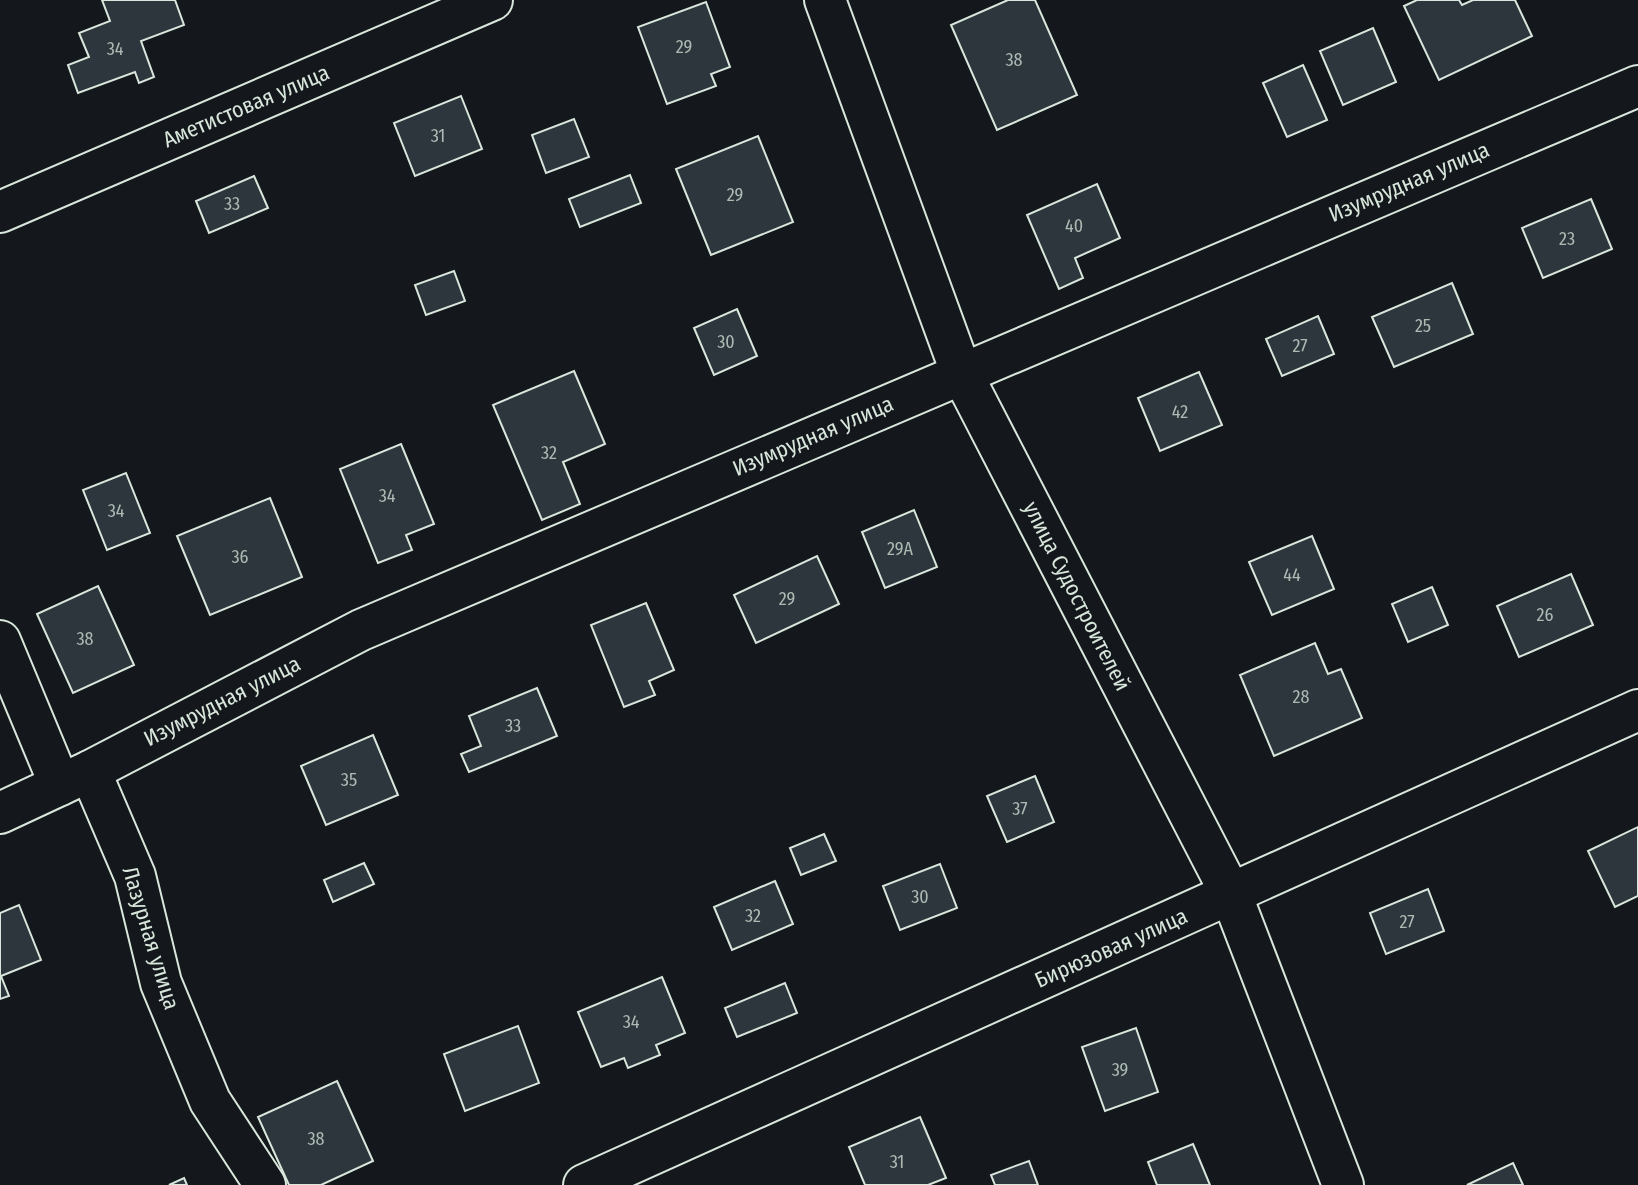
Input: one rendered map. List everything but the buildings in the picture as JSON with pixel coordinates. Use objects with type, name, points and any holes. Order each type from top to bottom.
[{"type":"street","name":"Аметистовая улица","points":[[0,212],[492,0]]},
{"type":"street","name":"улица Судостроителей","points":[[825,0],[961,372],[1231,894],[1343,1185]]},
{"type":"street","name":"Изумрудная улица","points":[[0,813],[75,778],[361,630],[1638,86]]},
{"type":"street","name":"Лазурная улица","points":[[0,641],[75,778],[135,876],[161,983],[210,1101],[265,1185]]},
{"type":"street","name":"Бирюзовая улица","points":[[584,1185],[1638,710]]}]
